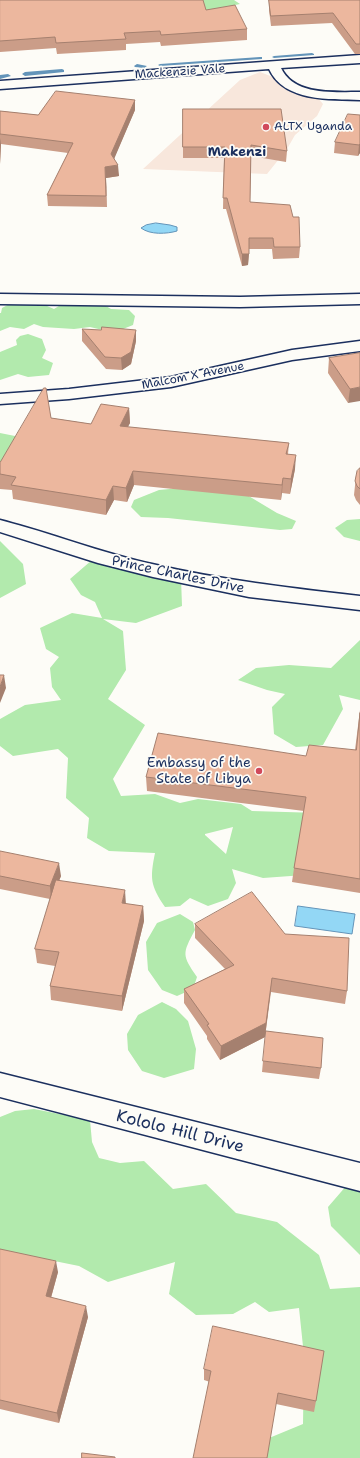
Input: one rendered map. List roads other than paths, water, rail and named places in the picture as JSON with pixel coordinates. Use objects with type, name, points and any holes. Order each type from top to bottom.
[{"type":"street","name":"Mackenzie Vale","points":[[0,85],[360,59]]},
{"type":"street","points":[[274,66],[280,79],[300,90],[313,94],[360,96]]},
{"type":"street","points":[[0,299],[240,302],[360,298]]},
{"type":"street","name":"Malcom X Avenue","points":[[0,399],[69,394],[171,382],[292,355],[360,346]]},
{"type":"street","name":"Prince Charles Drive","points":[[0,526],[105,559],[153,571],[249,590],[360,603]]},
{"type":"street","name":"Kololo Hill Drive","points":[[0,1085],[360,1177]]},
{"type":"water","points":[[156,223],[177,227],[177,231],[159,233],[149,232],[141,228],[146,225]]},
{"type":"water","points":[[298,906],[355,914],[352,934],[295,926]]},
{"type":"waterway","points":[[274,57],[312,54]]},
{"type":"waterway","points":[[160,65],[260,58]]},
{"type":"waterway","points":[[137,66],[144,66]]},
{"type":"waterway","points":[[25,74],[62,71]]},
{"type":"waterway","points":[[0,77],[8,76]]},
{"type":"place","name":"ALTX Uganda","points":[[266,127]]},
{"type":"place","name":"Embassy of the State of Libya","points":[[259,771]]},
{"type":"district","name":"Makenzi","points":[[237,153]]}]
